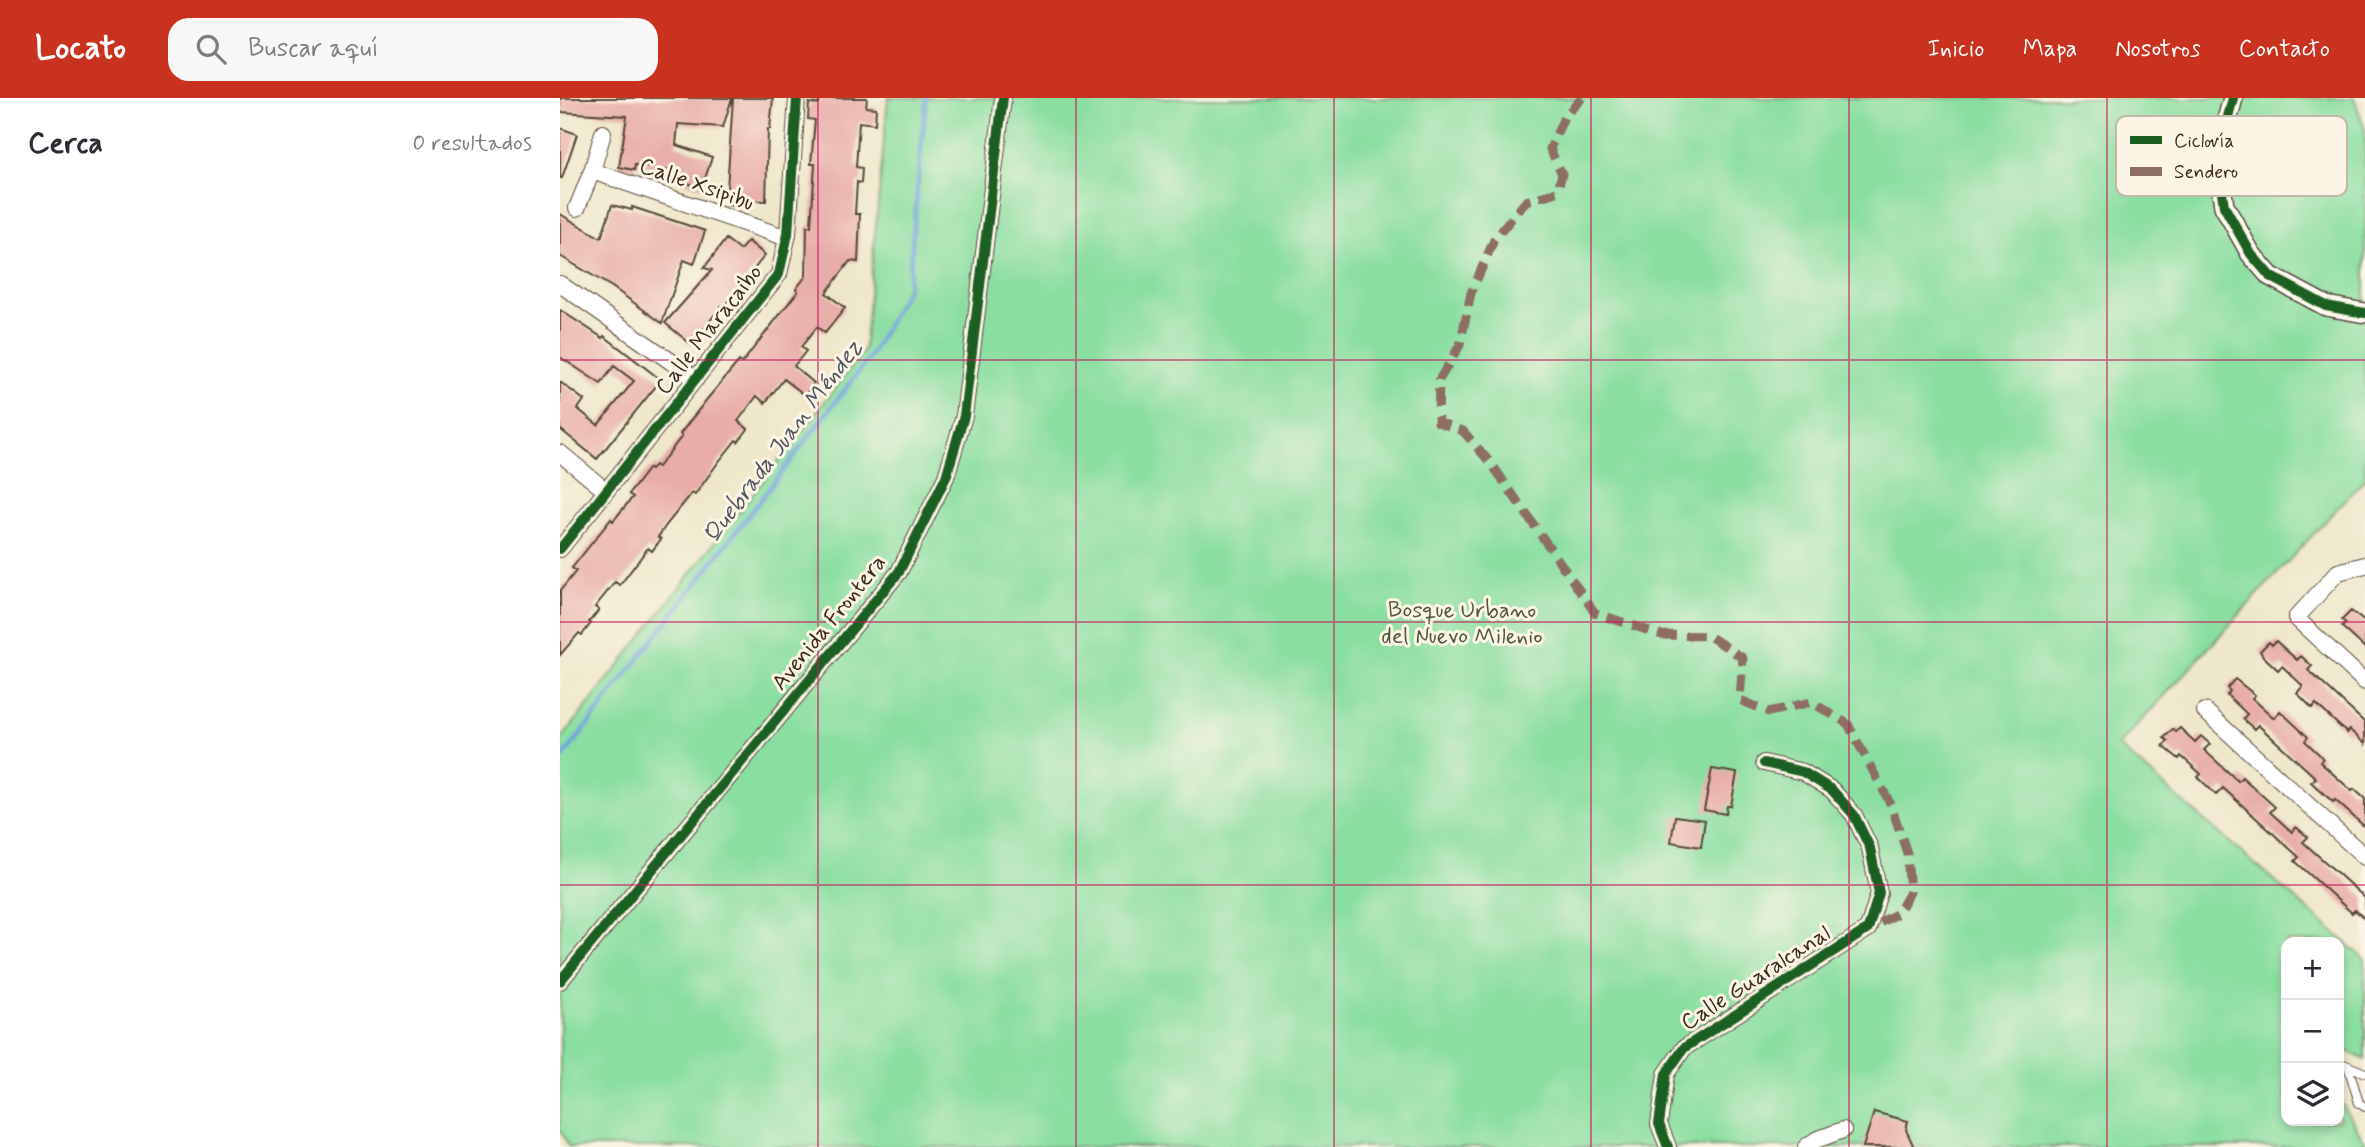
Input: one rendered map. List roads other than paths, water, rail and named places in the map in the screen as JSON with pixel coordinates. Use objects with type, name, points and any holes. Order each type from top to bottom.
[{"type":"street","name":"Calle Maracaibo","points":[[560,549],[779,274],[787,238],[797,98]]},
{"type":"street","name":"Avenida Frontera","points":[[560,981],[899,572],[946,477],[964,416],[1003,98]]},
{"type":"street","points":[[2228,116],[2233,98]]},
{"type":"street","points":[[577,208],[603,133]]},
{"type":"street","name":"Calle Xsipibu","points":[[592,171],[787,238]]},
{"type":"street","points":[[2223,196],[2224,206],[2250,254],[2270,276],[2326,306],[2365,313]]},
{"type":"street","points":[[560,284],[696,379]]},
{"type":"street","points":[[560,453],[606,491]]},
{"type":"street","points":[[2365,565],[2338,572],[2296,618],[2365,682]]},
{"type":"street","points":[[2205,711],[2365,858]]},
{"type":"street","name":"Calle Guaralcanal","points":[[1668,1147],[1659,1124],[1666,1074],[1684,1048],[1868,929],[1879,893],[1870,848],[1854,815],[1832,790],[1803,772],[1764,763]]},
{"type":"street","points":[[1806,1147],[1843,1129]]},
{"type":"lane","points":[[2341,1063],[2365,1073]]},
{"type":"lane","points":[[2348,1066],[2359,1103],[2365,1107]]},
{"type":"waterway","name":"Quebrada Juan Méndez","points":[[560,761],[870,357],[908,287],[926,98]]},
{"type":"park label","name":"Bosque Urbano del Nuevo Milenio","points":[[1462,622]]}]
